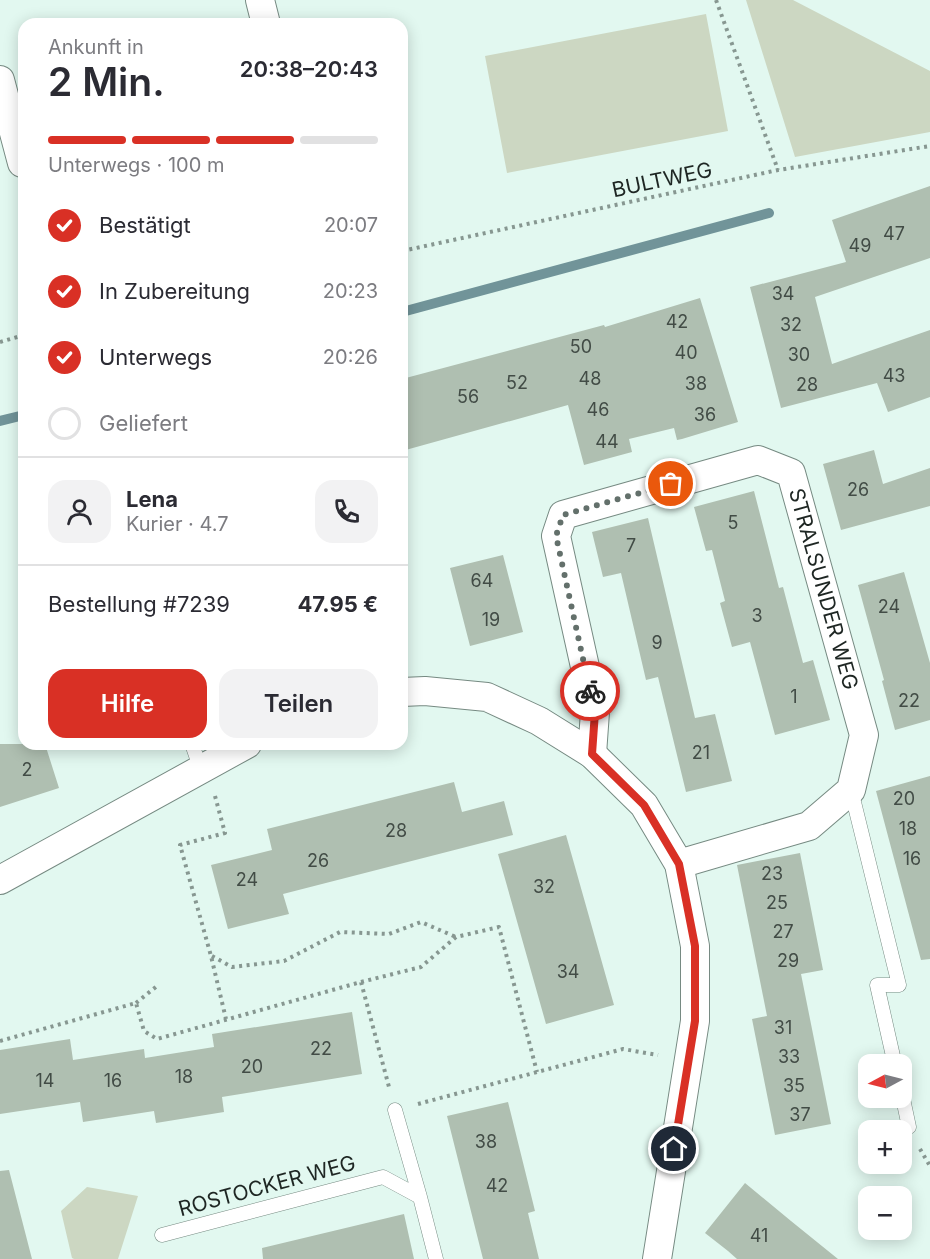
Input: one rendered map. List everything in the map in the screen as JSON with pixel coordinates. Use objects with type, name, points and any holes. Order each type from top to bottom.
[{"type":"street","points":[[260,0],[264,18]]},
{"type":"street","points":[[0,80],[18,148]]},
{"type":"street","name":"STRALSUNDER WEG","points":[[592,754],[595,712],[556,536],[563,515],[758,460],[791,473],[864,735],[851,790]]},
{"type":"street","points":[[408,692],[424,691],[487,697],[539,721],[592,754],[644,805],[679,864],[695,946],[695,1021],[657,1259]]},
{"type":"street","points":[[0,880],[200,760],[229,750]]},
{"type":"street","points":[[679,864],[808,826],[851,790]]},
{"type":"lane","name":"STRALSUNDER WEG","points":[[851,790],[900,985],[877,985],[893,1054]]},
{"type":"lane","points":[[395,1110],[436,1259]]},
{"type":"lane","name":"ROSTOCKER WEG","points":[[162,1235],[383,1177],[420,1197]]},
{"type":"path","points":[[716,0],[778,170]]},
{"type":"path","name":"BULTWEG","points":[[408,250],[778,170],[930,146]]},
{"type":"path","points":[[0,342],[18,337]]},
{"type":"path","points":[[200,760],[225,833],[180,845],[226,1020]]},
{"type":"path","points":[[211,956],[232,967],[284,961],[340,932],[389,934],[421,922],[456,937]]},
{"type":"path","points":[[136,1003],[144,1031],[157,1039],[421,967],[456,937],[499,927],[537,1072]]},
{"type":"path","points":[[361,982],[395,1110],[623,1049],[689,1059]]},
{"type":"path","points":[[0,1041],[136,1003],[158,986]]},
{"type":"green space","points":[[746,0],[793,0],[930,71],[930,132],[795,157]]},
{"type":"green space","points":[[706,14],[728,131],[507,173],[485,56]]},
{"type":"green space","points":[[87,1187],[138,1196],[118,1259],[72,1258],[61,1211]]},
{"type":"building","points":[[930,186],[930,258],[815,297],[832,364],[930,330],[930,397],[888,412],[877,383],[781,408],[750,287],[846,262],[832,220]]},
{"type":"building","points":[[700,298],[738,422],[677,440],[674,428],[629,439],[632,452],[584,465],[568,405],[408,449],[408,377],[604,325],[605,327]]},
{"type":"building","points":[[874,450],[883,484],[930,468],[930,506],[841,530],[823,464]]},
{"type":"building","points":[[754,491],[779,588],[783,587],[803,663],[813,660],[830,720],[775,735],[750,642],[732,647],[720,603],[725,601],[712,550],[706,551],[694,507]]},
{"type":"building","points":[[648,518],[695,718],[715,714],[732,781],[686,792],[658,677],[646,680],[621,573],[603,577],[592,532]]},
{"type":"building","points":[[503,555],[523,632],[470,646],[450,568]]},
{"type":"building","points":[[904,572],[930,663],[930,720],[895,730],[858,585]]},
{"type":"building","points":[[0,744],[18,744],[18,750],[47,750],[59,788],[0,807]]},
{"type":"building","points":[[930,776],[930,959],[921,960],[876,791]]},
{"type":"building","points":[[454,782],[462,812],[504,801],[513,835],[283,894],[289,914],[228,929],[211,865],[272,850],[267,829]]},
{"type":"building","points":[[566,835],[614,1005],[546,1024],[498,854]]},
{"type":"building","points":[[800,853],[823,970],[801,974],[831,1124],[775,1135],[752,1019],[767,1016],[737,865]]},
{"type":"building","points":[[352,1012],[362,1074],[222,1097],[224,1112],[156,1123],[154,1111],[83,1122],[80,1102],[0,1114],[0,1050],[70,1039],[73,1060],[144,1049],[145,1058],[214,1047],[212,1034]]},
{"type":"building","points":[[508,1102],[535,1211],[528,1213],[539,1259],[483,1259],[447,1116]]},
{"type":"building","points":[[9,1170],[32,1259],[0,1259],[0,1171]]},
{"type":"building","points":[[745,1183],[838,1259],[737,1259],[705,1233]]},
{"type":"building","points":[[404,1214],[414,1259],[263,1259],[262,1248]]},
{"type":"waterway","points":[[408,310],[769,213]]},
{"type":"waterway","points":[[0,421],[18,416]]},
{"type":"way so far","points":[[590,691],[556,536],[563,515],[671,484]]},
{"type":"route","points":[[590,691],[595,712],[592,754],[644,805],[679,864],[695,946],[695,1021],[674,1149]]}]
